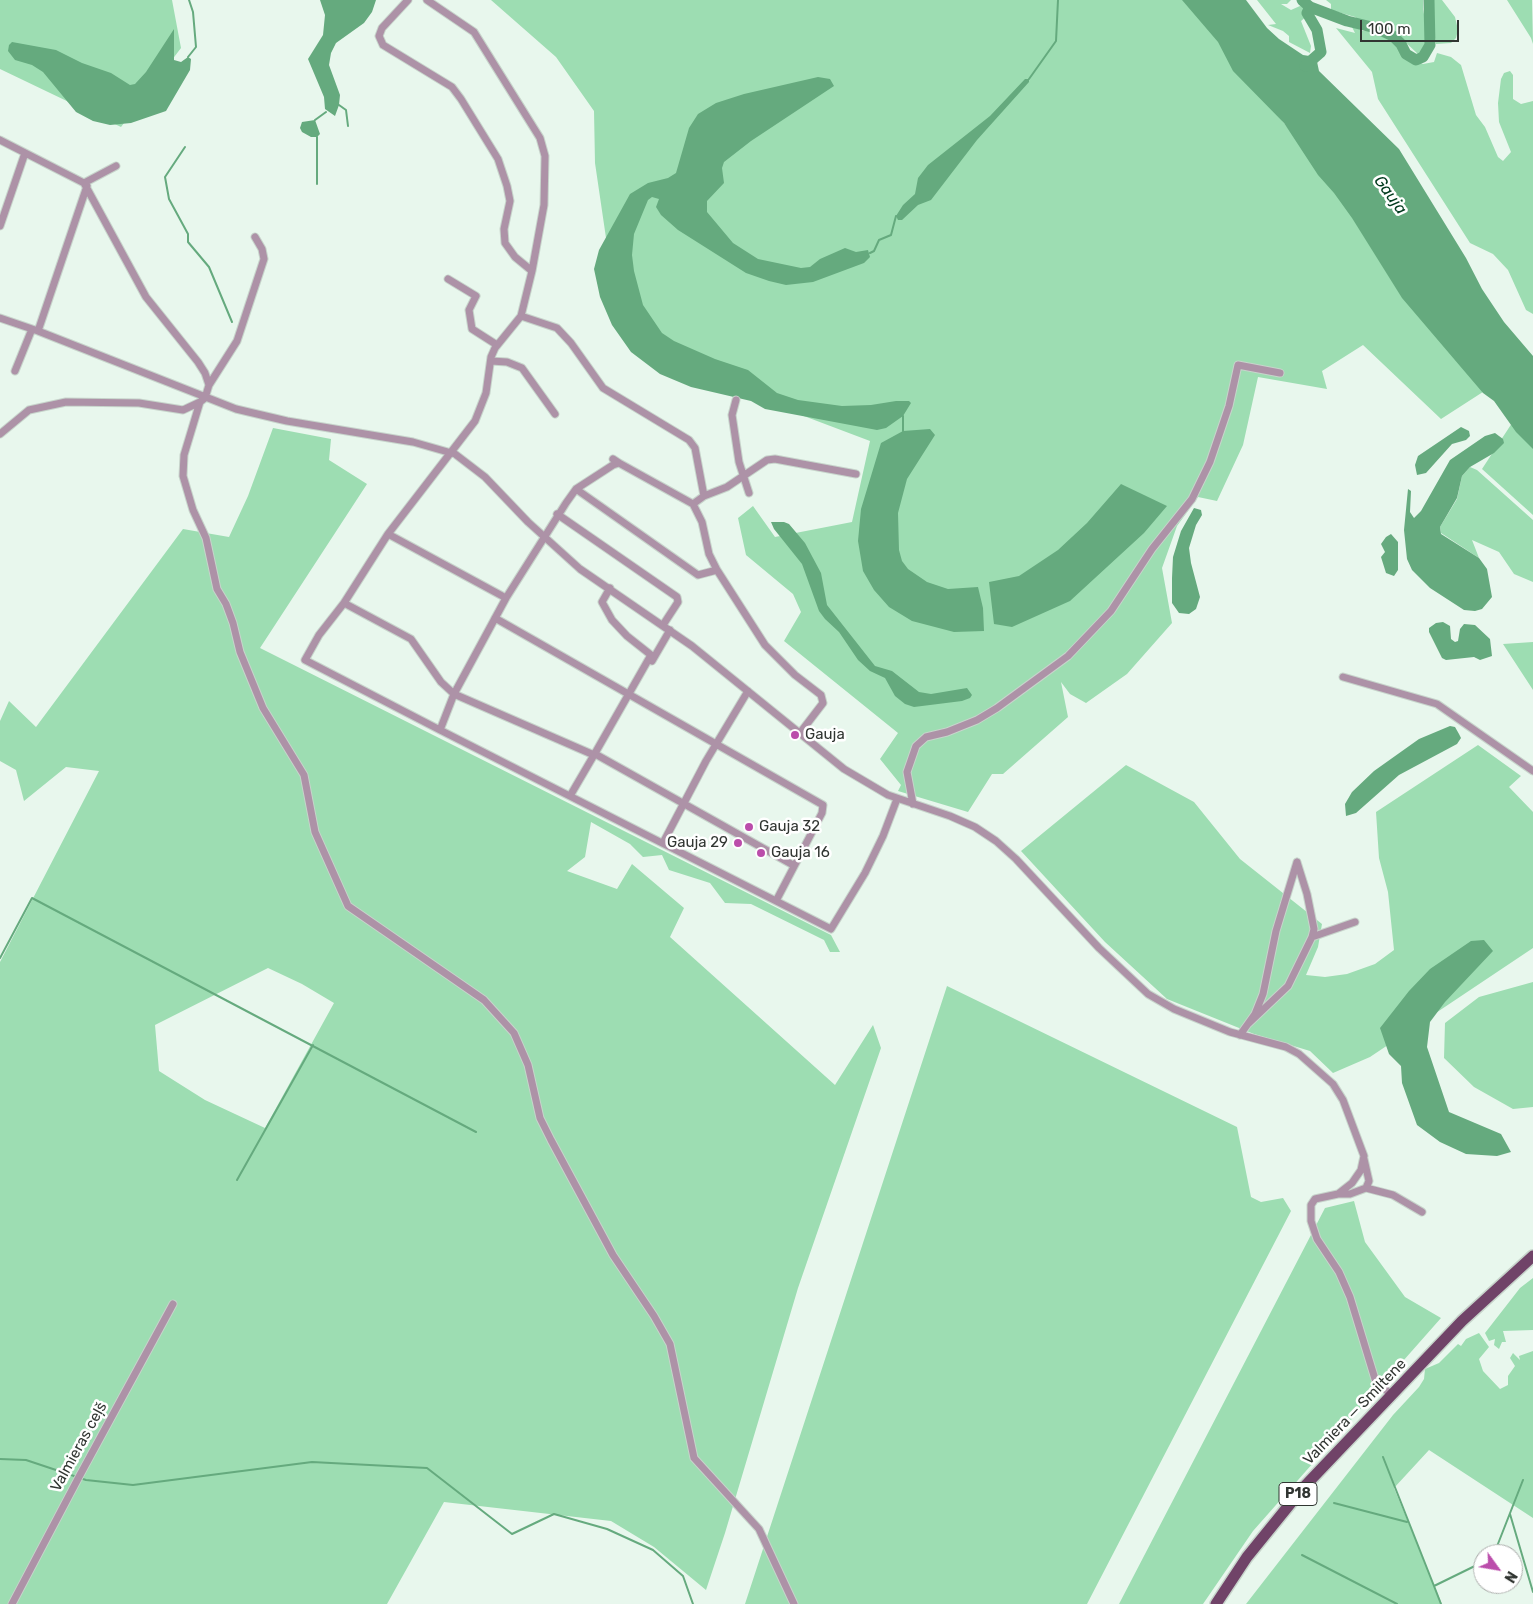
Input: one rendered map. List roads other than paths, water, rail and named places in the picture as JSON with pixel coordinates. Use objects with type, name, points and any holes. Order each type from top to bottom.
[{"type":"main road","name":"Valmiera — Smiltene","points":[[1216,1604],[1247,1557],[1303,1488],[1462,1321],[1533,1256]]},
{"type":"street","points":[[408,0],[382,28],[379,36],[383,45],[452,87],[461,99],[498,159],[507,186],[510,201],[504,229],[505,243],[515,257],[532,271]]},
{"type":"street","points":[[427,0],[474,32],[540,138],[545,156],[544,205],[532,271],[521,316],[497,345],[491,361],[486,393],[480,411],[465,434],[388,534],[344,604],[319,635],[305,660],[831,929],[865,873],[883,836],[897,799]]},
{"type":"street","points":[[0,140],[85,184],[146,297],[202,368],[209,385]]},
{"type":"street","points":[[0,226],[25,153]]},
{"type":"street","points":[[15,371],[35,330],[85,184],[116,166]]},
{"type":"street","points":[[255,237],[262,249],[264,259],[242,330],[202,400],[184,455],[183,476],[206,538],[217,589],[226,604],[233,622],[240,652],[263,708],[304,775],[315,832],[348,906],[484,1000],[514,1033],[528,1065],[540,1118],[551,1140],[613,1255],[654,1316],[670,1344],[694,1458],[759,1529],[794,1604]]},
{"type":"street","points":[[448,279],[476,296],[469,310],[472,330],[497,345]]},
{"type":"street","points":[[521,316],[557,328],[571,343],[603,388],[689,440],[695,448],[704,496]]},
{"type":"street","points":[[2,317],[202,400],[264,416],[412,442],[450,452],[485,477],[544,537],[580,569],[670,630],[844,768],[897,799],[950,816],[996,841],[1016,859],[1099,948],[1148,994],[1174,1009],[1240,1035],[1286,1047],[1299,1054],[1324,1074],[1343,1100],[1364,1156],[1369,1180],[1366,1188]]},
{"type":"street","points":[[491,361],[507,362],[522,368],[555,414]]},
{"type":"street","points":[[913,804],[907,772],[916,746],[926,737],[947,732],[977,720],[996,708],[1068,656],[1111,611],[1152,549],[1192,499],[1210,462],[1226,415],[1238,365],[1280,373]]},
{"type":"street","points":[[0,434],[29,410],[66,402],[139,404],[183,410],[202,400]]},
{"type":"street","points":[[736,400],[732,415],[739,462],[749,493]]},
{"type":"street","points":[[693,504],[704,496],[727,487],[744,477],[767,460],[775,459],[856,474]]},
{"type":"street","points":[[440,730],[454,694],[495,618],[557,514],[576,490],[616,461],[693,504],[702,522],[709,554],[716,570],[763,643],[795,675],[821,695],[822,703],[800,734]]},
{"type":"street","points":[[576,490],[698,575],[716,570]]},
{"type":"street","points":[[557,514],[677,597],[678,602],[662,625]]},
{"type":"street","points":[[388,534],[506,598]]},
{"type":"street","points":[[610,588],[602,602],[612,620],[627,636],[651,655],[630,695]]},
{"type":"street","points":[[344,604],[411,639],[442,682],[454,694],[595,755],[685,803],[793,865]]},
{"type":"street","points":[[495,618],[823,805],[822,813],[793,865],[776,901]]},
{"type":"street","points":[[571,797],[670,630]]},
{"type":"street","points":[[1343,677],[1437,704],[1533,771]]},
{"type":"street","points":[[663,843],[716,744],[748,691]]},
{"type":"street","points":[[1240,1035],[1249,1023],[1288,986],[1312,937],[1314,929],[1307,894],[1297,862],[1276,931],[1263,994],[1249,1023]]},
{"type":"street","points":[[1312,937],[1355,922]]},
{"type":"street","points":[[1338,1194],[1352,1183],[1362,1170],[1364,1156]]},
{"type":"street","points":[[1391,1395],[1375,1379],[1350,1297],[1338,1272],[1317,1239],[1311,1221],[1311,1205],[1315,1200],[1338,1194],[1350,1194],[1366,1188],[1393,1195],[1422,1212]]},
{"type":"street","name":"Valmieras ceļš","points":[[12,1604],[173,1304]]},
{"type":"water","points":[[320,0],[376,0],[372,12],[364,23],[336,43],[331,53],[329,65],[340,95],[335,116],[325,109],[324,97],[308,59],[323,35],[325,15]]},
{"type":"water","points":[[1182,0],[1246,0],[1267,28],[1279,39],[1303,55],[1316,57],[1319,71],[1399,149],[1466,258],[1482,289],[1504,322],[1533,356],[1533,449],[1516,432],[1494,401],[1483,393],[1402,298],[1352,218],[1318,175],[1284,123],[1233,71],[1218,42]]},
{"type":"water","points":[[174,29],[174,60],[181,62],[188,57],[191,59],[190,70],[166,111],[131,123],[110,125],[93,121],[76,112],[43,72],[32,65],[15,60],[8,51],[9,45],[12,42],[56,50],[82,63],[111,73],[130,85],[135,84],[146,72]]},
{"type":"water","points":[[818,77],[830,79],[834,86],[751,141],[724,162],[722,168],[724,183],[707,201],[707,212],[733,243],[758,259],[801,268],[810,267],[820,259],[845,248],[856,252],[868,250],[870,257],[864,263],[813,282],[786,285],[769,281],[746,273],[678,230],[661,215],[656,207],[659,199],[652,197],[648,200],[634,234],[632,255],[634,271],[643,305],[662,333],[674,341],[715,359],[748,370],[777,393],[798,400],[842,406],[871,405],[896,401],[909,401],[911,403],[903,416],[886,428],[877,430],[765,409],[751,401],[691,387],[660,374],[631,352],[612,325],[600,297],[594,269],[599,250],[630,194],[648,183],[668,178],[676,173],[689,128],[698,114],[716,103],[744,94]]},
{"type":"water","points":[[1025,79],[1029,79],[1029,82],[977,140],[931,200],[918,205],[902,220],[898,220],[896,216],[903,205],[915,194],[918,178],[928,165],[990,116]]},
{"type":"water","points":[[315,120],[320,134],[317,137],[311,137],[302,132],[300,128],[302,122]]},
{"type":"water","points":[[1461,427],[1469,431],[1470,436],[1466,440],[1452,444],[1426,473],[1417,475],[1415,465],[1418,456]]},
{"type":"water","points":[[930,429],[935,435],[907,479],[898,513],[899,550],[902,561],[908,569],[927,582],[948,589],[978,587],[983,608],[984,631],[954,632],[912,621],[889,607],[874,590],[863,571],[858,541],[861,509],[881,443],[903,431]]},
{"type":"water","points":[[1495,433],[1503,439],[1504,443],[1494,453],[1470,467],[1462,476],[1457,498],[1440,527],[1441,534],[1479,558],[1487,569],[1492,597],[1482,609],[1475,611],[1464,610],[1430,588],[1412,570],[1407,559],[1404,530],[1408,489],[1411,491],[1410,512],[1414,518],[1421,511],[1450,460],[1485,436]]},
{"type":"water","points":[[1121,484],[1167,506],[1144,533],[1070,601],[1012,627],[994,624],[989,582],[1019,576],[1058,550],[1087,523]]},
{"type":"water","points":[[1194,508],[1201,510],[1202,515],[1196,525],[1189,548],[1200,597],[1196,609],[1189,614],[1179,613],[1172,603],[1172,578],[1173,557],[1181,531]]},
{"type":"water","points":[[771,522],[789,524],[805,543],[821,573],[827,605],[875,666],[892,671],[919,692],[931,694],[967,688],[972,695],[970,698],[962,701],[914,707],[905,704],[895,696],[885,678],[870,671],[858,660],[839,632],[819,611],[802,564],[774,529]]},
{"type":"water","points":[[1391,534],[1398,542],[1398,570],[1394,576],[1386,573],[1381,557],[1385,552],[1381,544]]},
{"type":"water","points":[[1443,622],[1450,626],[1451,639],[1455,642],[1458,641],[1460,629],[1464,624],[1475,625],[1490,639],[1492,656],[1480,660],[1474,657],[1446,660],[1442,658],[1429,632],[1429,628],[1436,623]]},
{"type":"water","points":[[1450,726],[1455,727],[1461,738],[1457,744],[1399,775],[1356,813],[1346,816],[1345,804],[1352,792],[1374,771],[1419,739]]},
{"type":"water","points":[[1484,940],[1493,951],[1445,1002],[1430,1022],[1427,1047],[1449,1112],[1501,1134],[1511,1152],[1497,1156],[1466,1154],[1440,1142],[1417,1125],[1402,1083],[1401,1066],[1389,1054],[1380,1028],[1409,991],[1430,969],[1471,941]]},
{"type":"waterway","points":[[188,57],[196,47],[193,12],[189,0]]},
{"type":"waterway","points":[[1029,79],[1056,41],[1058,0]]},
{"type":"waterway","points":[[1302,0],[1310,7],[1347,21],[1376,28],[1393,36],[1401,44],[1406,54],[1416,60],[1423,57],[1430,45],[1429,0]]},
{"type":"waterway","points":[[1305,66],[1321,52],[1317,30],[1307,13],[1310,7]]},
{"type":"waterway","points":[[339,105],[346,110],[348,126]]},
{"type":"waterway","points":[[315,120],[326,112]]},
{"type":"waterway","points":[[317,137],[317,184]]},
{"type":"waterway","points":[[185,147],[165,177],[169,199],[188,234],[188,242],[209,267],[232,322]]},
{"type":"waterway","points":[[870,253],[874,251],[879,240],[891,235],[896,216]]},
{"type":"waterway","points":[[903,416],[903,431]]},
{"type":"waterway","points":[[0,958],[32,898],[476,1132]]},
{"type":"waterway","points":[[237,1180],[313,1045]]},
{"type":"waterway","points":[[1383,1457],[1434,1586]]},
{"type":"waterway","points":[[0,1459],[26,1460],[86,1480],[133,1485],[312,1462],[427,1468],[512,1534],[554,1514],[607,1529],[653,1550],[683,1576],[693,1604]]},
{"type":"waterway","points":[[1498,1544],[1523,1480]]},
{"type":"waterway","points":[[1334,1503],[1407,1522]]},
{"type":"waterway","points":[[1510,1514],[1533,1592]]},
{"type":"waterway","points":[[1302,1555],[1397,1604]]},
{"type":"waterway","points":[[1441,1604],[1434,1586],[1473,1567]]},
{"type":"place","name":"Gauja","points":[[795,735]]},
{"type":"place","name":"Gauja 32","points":[[749,827]]},
{"type":"place","name":"Gauja 29","points":[[738,843]]},
{"type":"place","name":"Gauja 16","points":[[761,853]]}]
